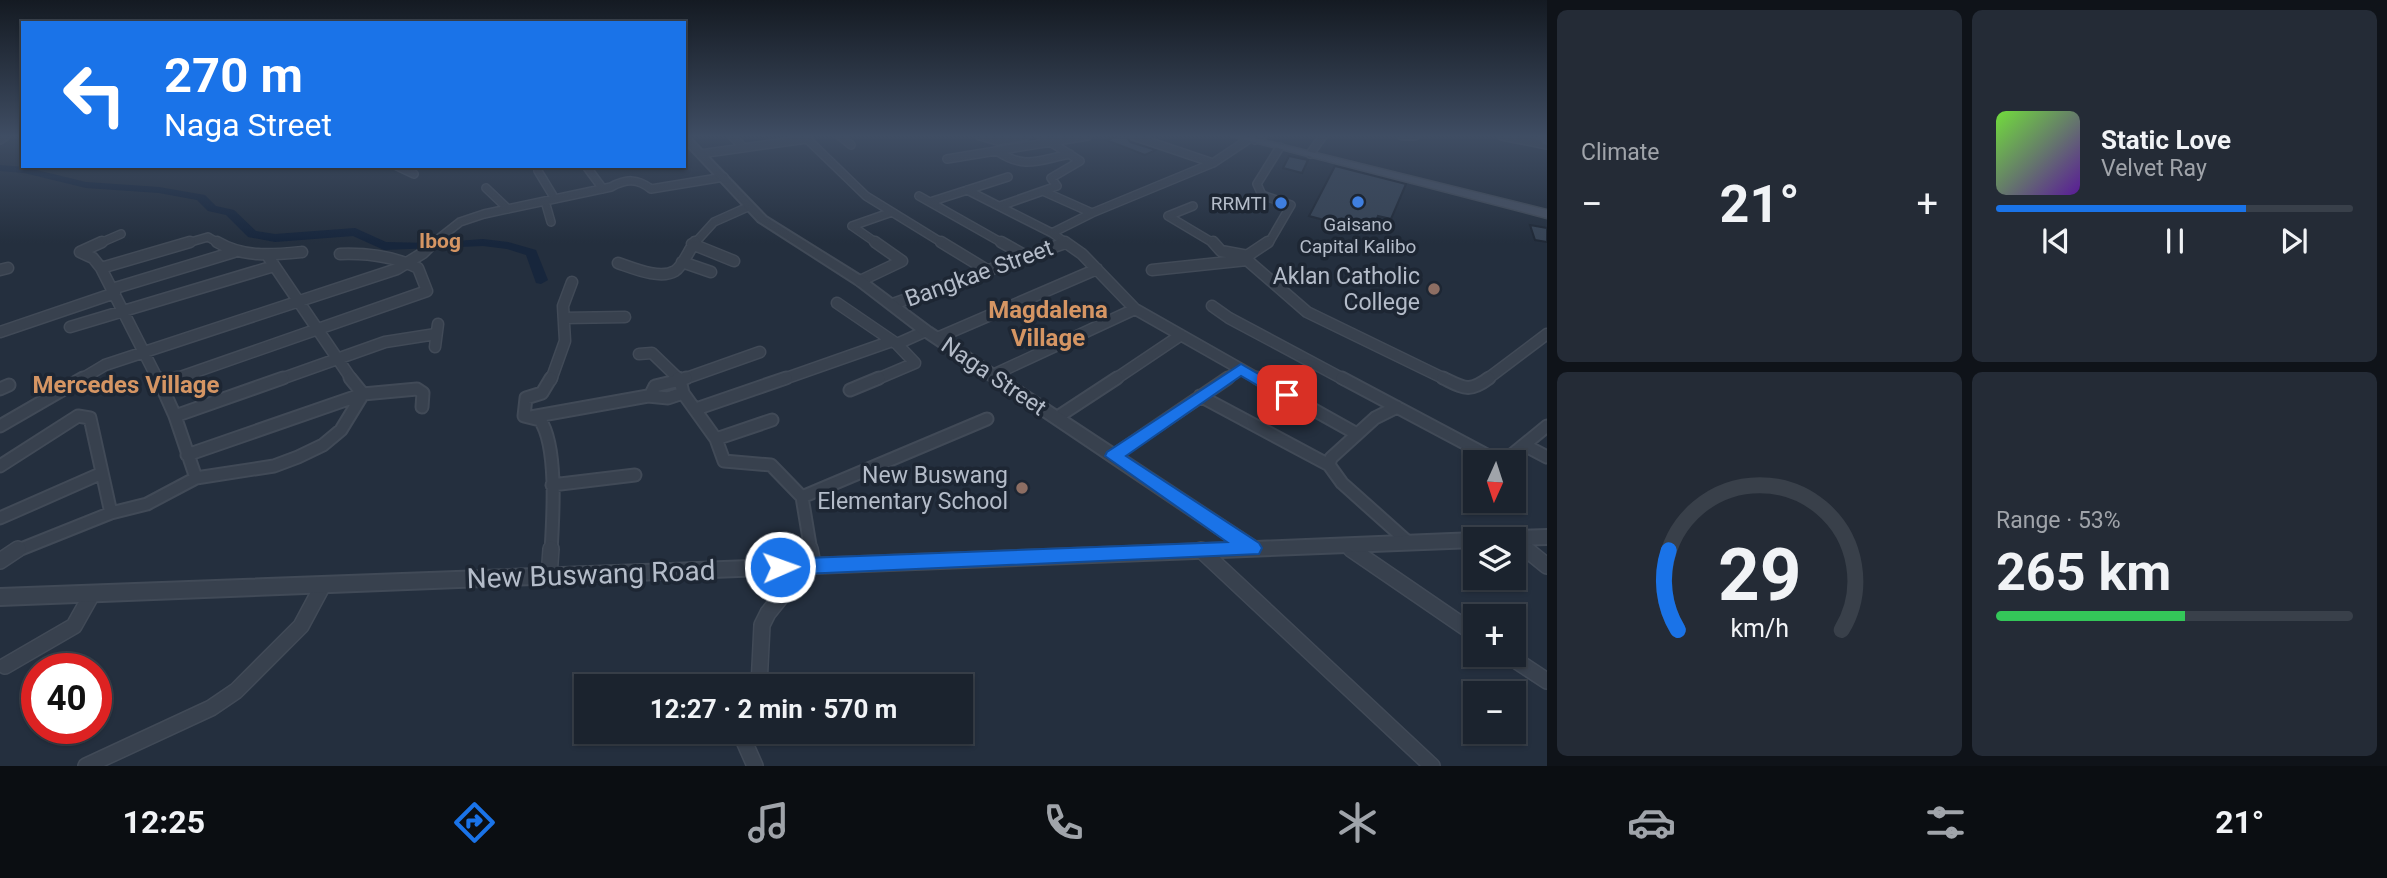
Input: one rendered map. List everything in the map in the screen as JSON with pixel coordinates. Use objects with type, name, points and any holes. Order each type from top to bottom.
[{"type":"main road","points":[[1380,172],[1547,214]]},
{"type":"street","points":[[409,172],[414,174]]},
{"type":"street","points":[[538,172],[555,199]]},
{"type":"street","points":[[590,172],[603,189]]},
{"type":"street","name":"Naga Street","points":[[719,172],[762,219],[860,281],[932,335],[1252,548]]},
{"type":"street","points":[[841,172],[866,196],[987,270]]},
{"type":"street","points":[[1000,206],[1057,186],[1051,178],[1062,172]]},
{"type":"street","points":[[1052,233],[1092,213],[1192,172]]},
{"type":"street","points":[[1152,270],[1248,258],[1270,241],[1291,205],[1262,195],[1257,184],[1265,172]]},
{"type":"street","points":[[651,189],[724,177]]},
{"type":"street","points":[[930,202],[1008,177]]},
{"type":"street","points":[[0,426],[105,366],[409,263],[448,229],[484,214],[638,179],[651,189],[656,199]]},
{"type":"street","points":[[486,188],[508,209]]},
{"type":"street","points":[[967,190],[1052,233],[1097,269],[1135,309],[1357,434]]},
{"type":"street","points":[[1045,192],[1092,213]]},
{"type":"street","points":[[919,196],[1026,256]]},
{"type":"street","points":[[545,201],[551,222]]},
{"type":"street","points":[[618,263],[663,273],[677,270],[692,244],[717,219],[729,212],[750,206]]},
{"type":"street","points":[[1193,206],[1168,216],[1210,239],[1221,251],[1248,258],[1307,312],[1464,387],[1475,388],[1547,334]]},
{"type":"street","points":[[860,281],[902,261],[852,226],[892,212]]},
{"type":"street","points":[[121,234],[80,252],[93,258],[101,268],[146,352],[175,416],[196,478]]},
{"type":"street","points":[[101,268],[211,237],[234,252]]},
{"type":"street","name":"Bangkae Street","points":[[893,304],[1065,243]]},
{"type":"street","points":[[692,244],[734,261]]},
{"type":"street","points":[[0,332],[113,291],[234,252],[267,255],[302,253]]},
{"type":"street","points":[[159,384],[317,331],[427,290],[418,268],[409,263],[379,254],[340,254]]},
{"type":"street","points":[[267,255],[335,358],[363,394]]},
{"type":"street","points":[[682,262],[711,272]]},
{"type":"street","points":[[70,327],[274,266]]},
{"type":"street","points":[[696,409],[895,342],[932,335],[1097,269]]},
{"type":"street","points":[[549,576],[554,502],[547,430],[540,420],[523,415],[524,401],[548,387],[565,341],[563,306],[572,282]]},
{"type":"street","points":[[837,303],[895,342],[915,363],[850,390]]},
{"type":"street","points":[[1212,306],[1228,318],[1478,450]]},
{"type":"street","points":[[993,375],[1135,309]]},
{"type":"street","points":[[564,318],[625,317]]},
{"type":"street","points":[[175,416],[335,358],[437,329],[435,346]]},
{"type":"street","points":[[1056,418],[1181,335]]},
{"type":"street","points":[[650,396],[655,386],[760,352]]},
{"type":"street","points":[[639,354],[652,353],[680,380],[683,393],[716,439],[724,461],[771,465],[802,497],[809,566],[768,613],[762,625],[760,674]]},
{"type":"street","points":[[1113,456],[1241,369]]},
{"type":"street","points":[[187,455],[363,394],[417,388],[423,393],[422,407]]},
{"type":"street","points":[[530,418],[650,396],[668,398],[683,393]]},
{"type":"street","points":[[0,561],[23,546],[111,513],[147,505],[196,478],[274,466],[323,445],[341,430],[363,394]]},
{"type":"street","points":[[1200,396],[1329,465],[1342,483],[1408,542]]},
{"type":"street","points":[[1329,465],[1331,458],[1375,418],[1397,407]]},
{"type":"street","points":[[0,466],[78,416],[86,416],[90,418],[111,513]]},
{"type":"street","points":[[802,497],[987,419]]},
{"type":"street","points":[[716,439],[772,420]]},
{"type":"street","points":[[1517,450],[1547,426]]},
{"type":"street","points":[[1524,445],[1547,457]]},
{"type":"street","points":[[0,517],[102,473]]},
{"type":"street","points":[[552,485],[635,475]]},
{"type":"street","points":[[1526,538],[1547,537]]},
{"type":"street","name":"New Buswang Road","points":[[0,597],[1463,540]]},
{"type":"street","points":[[1345,545],[1463,626]]},
{"type":"street","points":[[1526,549],[1547,566]]},
{"type":"street","points":[[1202,550],[1432,766]]},
{"type":"street","points":[[94,764],[211,708],[236,691],[301,626],[323,585]]},
{"type":"street","points":[[5,666],[74,626],[92,594]]},
{"type":"street","points":[[1526,667],[1547,681]]},
{"type":"street","points":[[745,744],[755,766]]},
{"type":"building","name":"Gaisano Capital Kalibo","points":[[1332,172],[1358,172],[1406,184],[1391,219],[1378,216],[1373,230],[1366,231],[1309,216]]},
{"type":"building","points":[[1530,225],[1547,228],[1547,242],[1535,240]]},
{"type":"waterway","points":[[31,172],[86,185],[159,190],[201,197],[212,209],[230,212],[252,234],[275,238],[355,232],[384,246],[426,246]]},
{"type":"waterway","points":[[433,246],[483,242],[520,248],[532,253],[541,280]]},
{"type":"place","name":"Gaisano Capital Kalibo","points":[[1358,202]]},
{"type":"place","name":"RRMTI","points":[[1281,203]]},
{"type":"place","name":"Aklan Catholic College","points":[[1434,289]]},
{"type":"place","name":"New Buswang Elementary School","points":[[1022,488]]},
{"type":"district","name":"Ibog","points":[[440,241]]},
{"type":"district","name":"Magdalena Village","points":[[1048,324]]},
{"type":"district","name":"Mercedes Village","points":[[126,385]]},
{"type":"route","points":[[780,567],[1252,548],[1113,456],[1241,369],[1287,395]]}]
